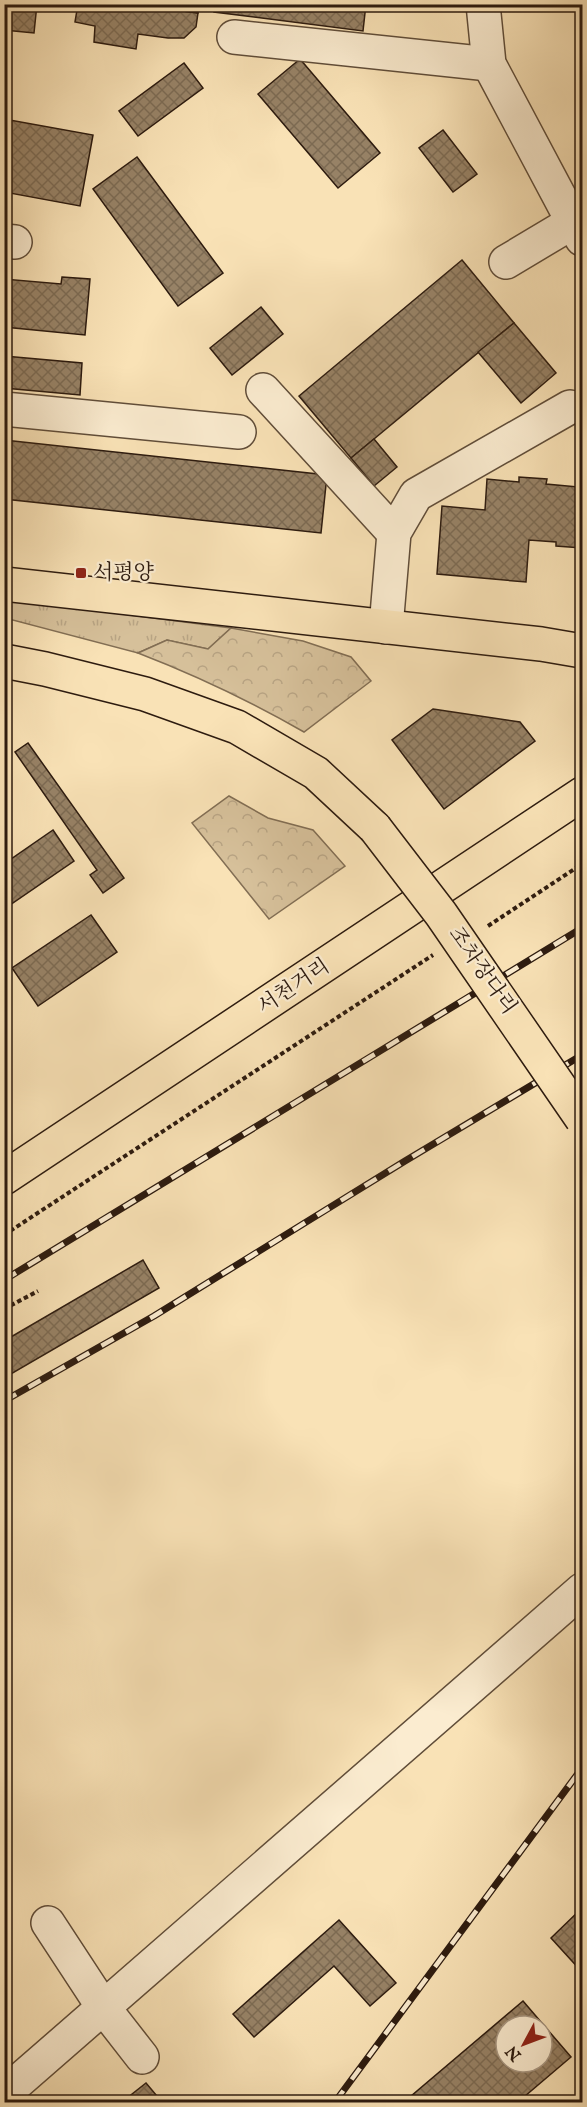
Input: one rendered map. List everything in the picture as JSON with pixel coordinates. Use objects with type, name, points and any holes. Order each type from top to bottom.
[{"type":"main road","points":[[4,584],[541,644],[582,651]]},
{"type":"main road","name":"조차장다리","points":[[4,661],[145,694],[237,727],[316,773],[375,828],[441,914],[582,1119]]},
{"type":"main road","name":"서천거리","points":[[4,1178],[582,794]]},
{"type":"street","points":[[483,4],[489,64],[578,231],[506,262]]},
{"type":"street","points":[[234,37],[489,64]]},
{"type":"street","points":[[263,390],[394,533]]},
{"type":"street","points":[[386,627],[394,533],[416,495],[570,407]]},
{"type":"street","points":[[4,409],[239,432]]},
{"type":"street","points":[[4,2094],[582,1590]]},
{"type":"street","points":[[48,1923],[104,2007],[142,2057]]},
{"type":"path","points":[[482,929],[582,864]]},
{"type":"path","points":[[4,1235],[423,960],[443,950]]},
{"type":"path","points":[[4,1309],[38,1291]]},
{"type":"green space","points":[[5,599],[231,628],[208,649],[167,640],[138,653],[5,618]]},
{"type":"green space","points":[[231,628],[303,641],[351,657],[371,681],[304,732],[222,689],[138,653],[167,640],[208,649]]},
{"type":"green space","points":[[229,796],[268,818],[313,830],[345,866],[269,919],[192,823]]},
{"type":"building","points":[[4,4],[37,4],[34,33],[4,30]]},
{"type":"building","points":[[78,4],[152,4],[152,7],[198,13],[196,27],[184,38],[138,34],[136,49],[94,42],[95,26],[75,22]]},
{"type":"building","points":[[152,4],[199,4],[198,13],[152,7]]},
{"type":"building","points":[[215,4],[366,4],[363,31],[214,12]]},
{"type":"building","points":[[300,59],[380,153],[338,188],[258,94]]},
{"type":"building","points":[[184,63],[203,88],[138,136],[119,111]]},
{"type":"building","points":[[4,119],[93,135],[80,206],[4,192]]},
{"type":"building","points":[[443,130],[477,174],[453,192],[419,148]]},
{"type":"building","points":[[137,157],[223,273],[178,306],[93,189]]},
{"type":"building","points":[[462,260],[514,323],[351,458],[299,396]]},
{"type":"building","points":[[62,277],[90,279],[85,335],[4,327],[4,279],[61,284]]},
{"type":"building","points":[[261,307],[283,334],[232,375],[210,348]]},
{"type":"building","points":[[514,323],[556,373],[521,403],[478,352]]},
{"type":"building","points":[[4,356],[82,363],[80,395],[4,388]]},
{"type":"building","points":[[374,439],[397,467],[374,486],[351,458]]},
{"type":"building","points":[[4,440],[327,475],[321,533],[4,499]]},
{"type":"building","points":[[582,442],[582,548],[556,546],[556,542],[529,540],[526,582],[437,574],[442,506],[485,510],[487,479],[519,482],[519,477],[547,479],[546,484],[578,487]]},
{"type":"building","points":[[433,709],[520,722],[535,741],[444,809],[392,740]]},
{"type":"building","points":[[28,743],[124,878],[103,893],[90,875],[97,870],[15,752]]},
{"type":"building","points":[[53,830],[74,861],[4,909],[4,864]]},
{"type":"building","points":[[91,915],[117,952],[38,1006],[12,968]]},
{"type":"building","points":[[143,1260],[159,1288],[4,1378],[4,1341]]},
{"type":"building","points":[[582,1908],[582,1972],[551,1938]]},
{"type":"building","points":[[339,1920],[396,1983],[370,2006],[334,1966],[254,2037],[233,2014]]},
{"type":"building","points":[[523,2001],[534,2014],[508,2014]]},
{"type":"building","points":[[494,2026],[494,2074],[551,2074],[518,2102],[404,2102]]},
{"type":"building","points":[[554,2037],[571,2057],[554,2071]]},
{"type":"building","points":[[146,2083],[162,2102],[122,2102]]},
{"type":"railway","points":[[4,1280],[582,928]]},
{"type":"railway","points":[[4,1401],[154,1316],[582,1055]]},
{"type":"railway","points":[[335,2102],[582,1768]]},
{"type":"place","name":"서평양","points":[[81,573]]}]
